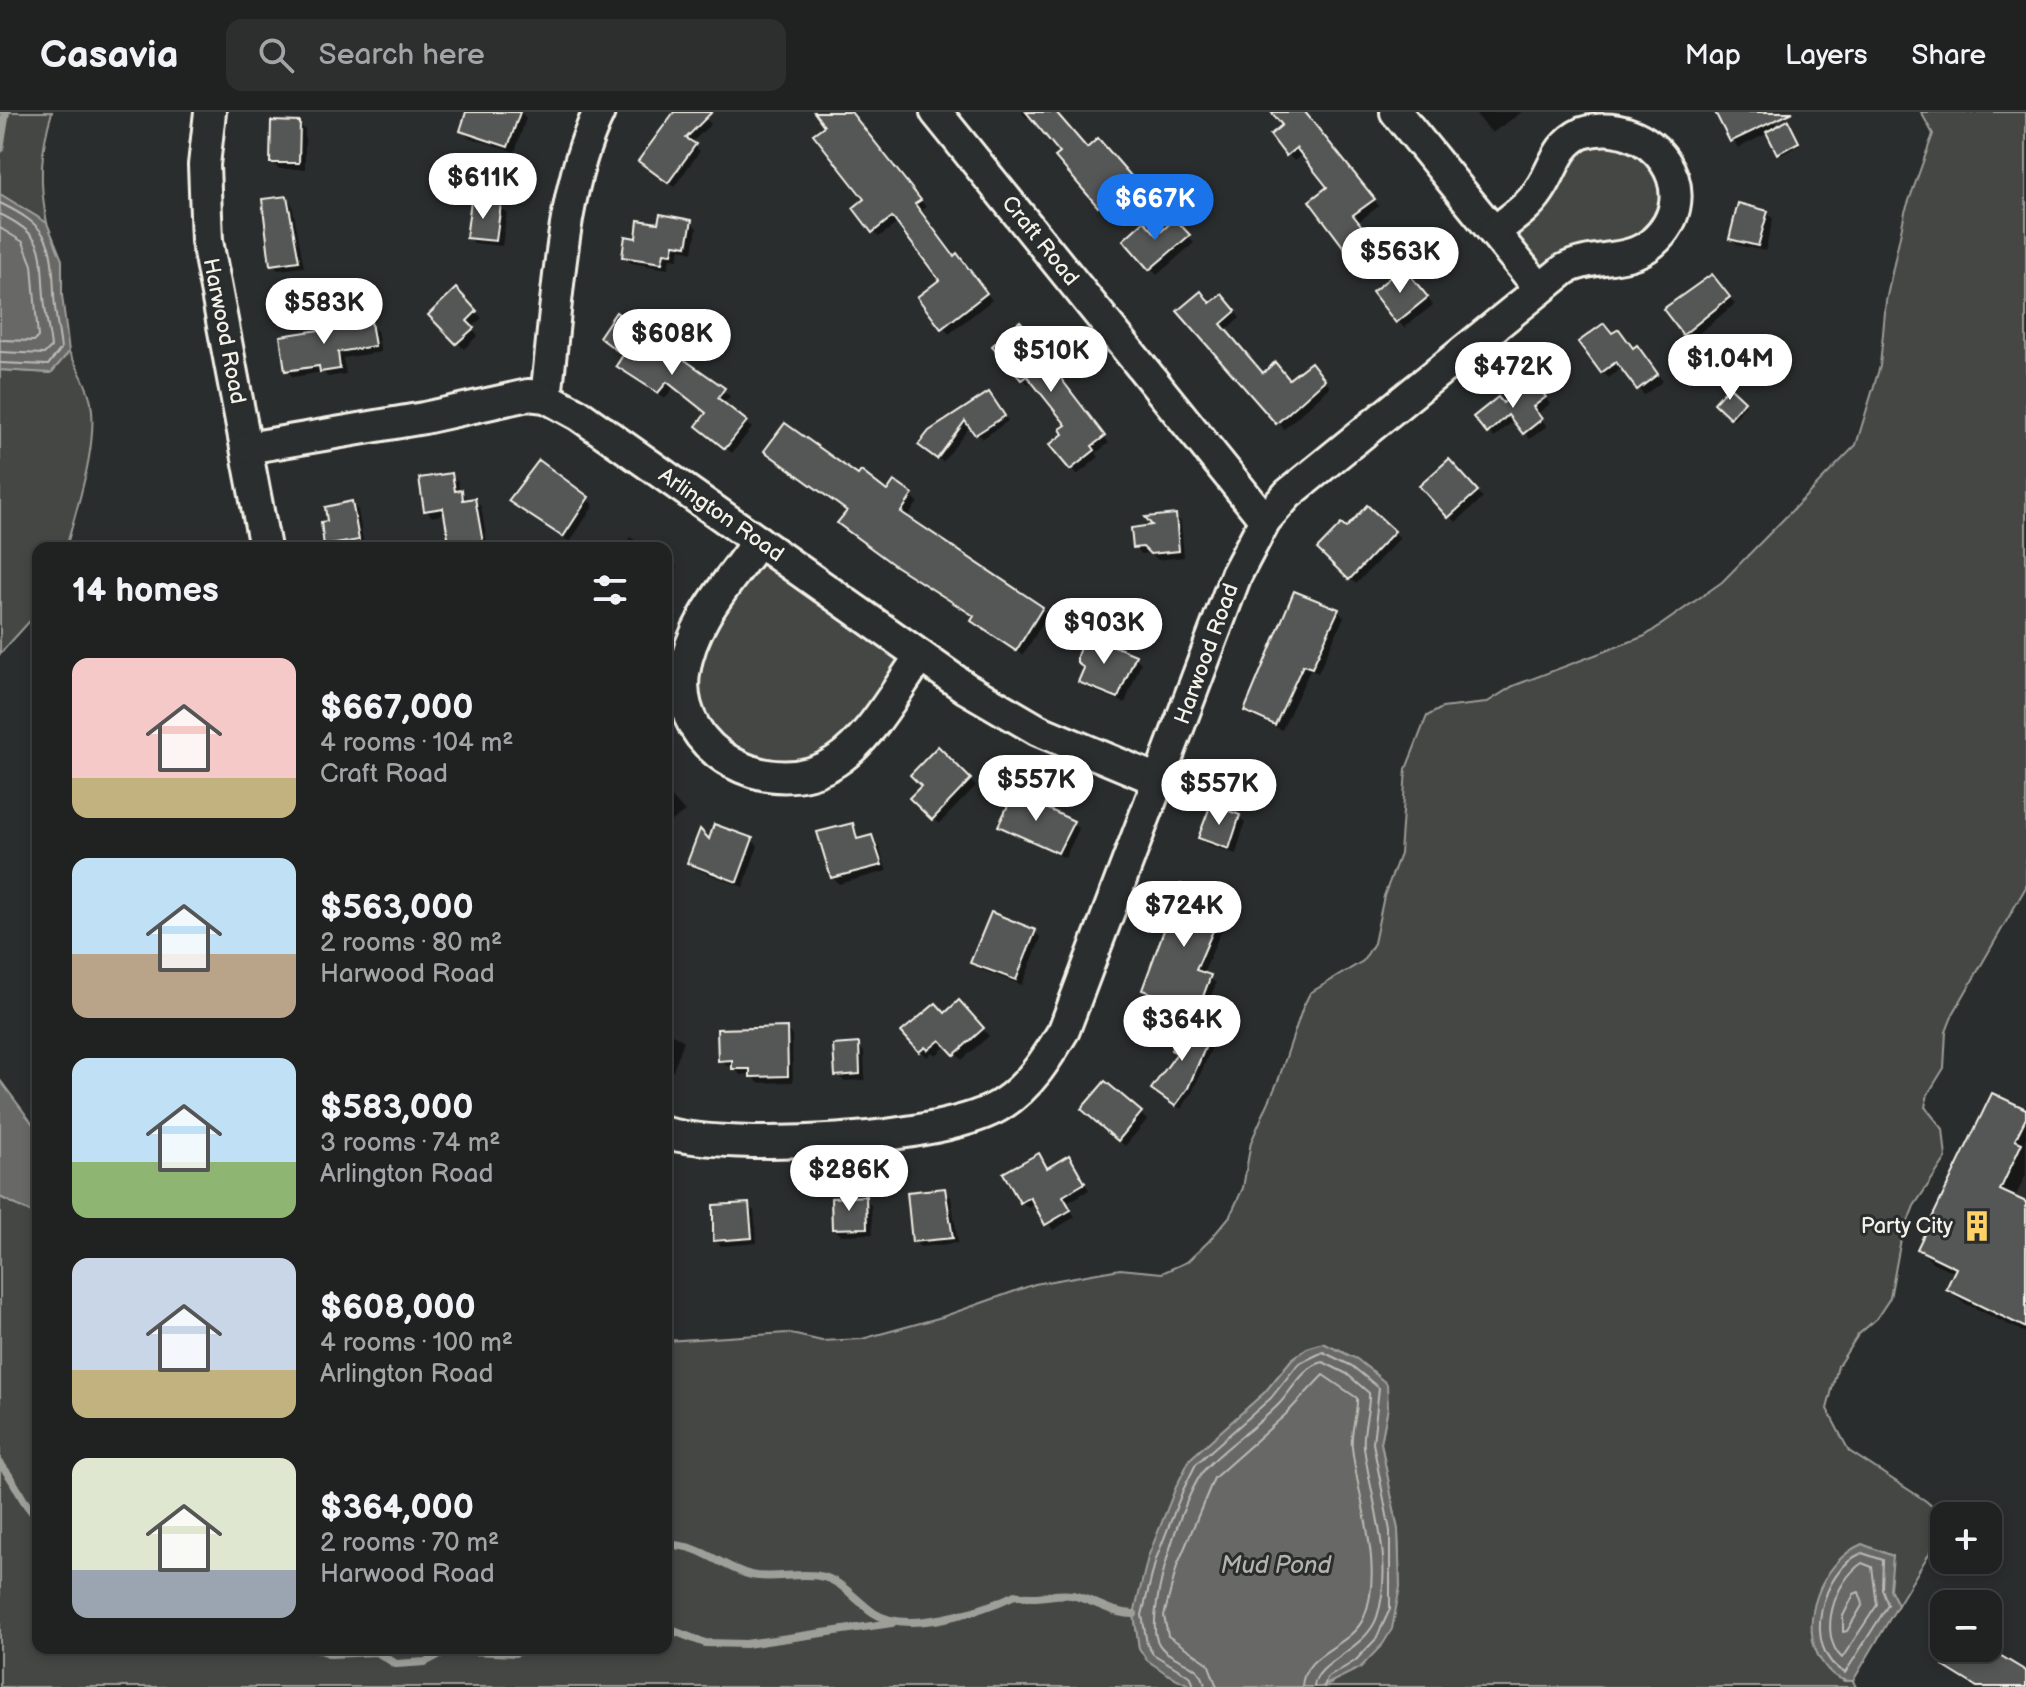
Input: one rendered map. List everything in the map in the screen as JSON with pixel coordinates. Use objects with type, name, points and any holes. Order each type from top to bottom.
[{"type":"street","name":"Harwood Road","points":[[210,112],[204,165],[207,241],[264,542]]},
{"type":"street","points":[[247,448],[424,418],[510,397],[546,397],[572,191],[587,137],[599,112]]},
{"type":"street","name":"Craft Road","points":[[936,112],[1265,520]]},
{"type":"street","points":[[1396,112],[1540,289]]},
{"type":"street","name":"Harwood Road","points":[[672,1134],[748,1143],[905,1133],[972,1119],[1001,1105],[1026,1084],[1064,1030],[1236,575],[1265,520],[1311,474],[1540,289],[1581,261],[1627,256],[1641,251],[1662,233],[1675,206],[1676,181],[1667,158],[1644,135],[1620,127],[1596,128],[1580,134],[1554,159],[1533,199],[1494,232]]},
{"type":"street","name":"Arlington Road","points":[[546,397],[579,415],[920,657],[1038,730],[1160,781]]},
{"type":"street","points":[[758,541],[704,617],[687,656],[683,677],[690,721],[716,753],[735,766],[781,778],[822,770],[854,746],[920,657]]},
{"type":"shaded area","points":[[0,112],[52,112],[42,168],[47,223],[0,194]]},
{"type":"shaded area","points":[[1921,112],[2026,112],[2026,887],[1953,1014],[1946,1032],[1944,1068],[1928,1094],[1925,1107],[1943,1129],[1946,1158],[1914,1206],[1901,1239],[1890,1298],[1876,1319],[1858,1335],[1838,1366],[1827,1409],[1849,1451],[1930,1505],[1930,1552],[1898,1605],[1890,1589],[1890,1572],[1843,1681],[1853,1681],[1856,1687],[1321,1687],[1331,1684],[1400,1587],[1398,1530],[1381,1443],[1388,1407],[1374,1372],[1339,1349],[1292,1359],[1265,1392],[1190,1459],[1134,1614],[1139,1648],[1147,1660],[1193,1687],[0,1687],[0,1197],[32,1213],[32,1654],[672,1654],[672,1341],[787,1333],[822,1341],[862,1339],[942,1317],[1035,1284],[1120,1269],[1162,1273],[1187,1262],[1230,1216],[1243,1188],[1251,1142],[1278,1081],[1310,993],[1363,961],[1374,943],[1384,896],[1400,854],[1406,769],[1427,716],[1442,708],[1486,703],[1513,686],[1645,636],[1722,582],[1856,445],[1880,366],[1886,301],[1905,212],[1933,134]]},
{"type":"shaded area","points":[[1566,144],[1657,146],[1670,220],[1540,289],[1494,232]]},
{"type":"shaded area","points":[[69,352],[90,398],[90,453],[68,542],[32,542],[32,619],[0,654],[0,370],[51,373]]},
{"type":"shaded area","points":[[758,541],[920,657],[869,727],[781,778],[690,721],[683,677]]},
{"type":"water","points":[[0,194],[47,223],[62,260],[62,295],[69,352],[51,373],[0,370]]},
{"type":"water","points":[[0,1080],[32,1123],[32,1213],[0,1197]]},
{"type":"water","name":"Mud Pond","points":[[1323,1343],[1357,1359],[1387,1384],[1388,1407],[1381,1443],[1398,1530],[1400,1587],[1392,1629],[1383,1644],[1360,1668],[1321,1687],[1193,1687],[1147,1660],[1139,1648],[1134,1614],[1148,1557],[1190,1459],[1265,1392],[1292,1359],[1307,1348]]},
{"type":"water","points":[[1862,1544],[1893,1556],[1890,1589],[1898,1605],[1853,1681],[1848,1681],[1835,1676],[1822,1662],[1815,1647],[1813,1613],[1817,1596],[1835,1564]]},
{"type":"building","points":[[466,112],[520,112],[508,147],[460,131]]},
{"type":"building","points":[[674,112],[712,112],[686,138],[696,144],[668,183],[638,161]]},
{"type":"building","points":[[814,112],[851,112],[921,200],[915,204],[954,256],[957,253],[987,293],[941,329],[917,297],[939,280],[892,217],[872,233],[853,208],[864,199],[813,134],[824,126]]},
{"type":"building","points":[[1026,112],[1056,112],[1087,148],[1098,138],[1132,177],[1098,207],[1055,157],[1060,153]]},
{"type":"building","points":[[1271,112],[1305,112],[1375,199],[1353,215],[1373,240],[1351,257],[1309,201],[1327,187],[1296,148],[1286,156],[1270,135],[1282,125]]},
{"type":"building","points":[[1715,112],[1793,112],[1730,142]]},
{"type":"building","points":[[1788,120],[1799,142],[1777,154],[1766,132]]},
{"type":"building","points":[[271,121],[300,122],[299,163],[270,163]]},
{"type":"building","points":[[287,196],[299,261],[270,265],[262,199]]},
{"type":"building","points":[[471,200],[501,204],[496,241],[466,238]]},
{"type":"building","points":[[1738,203],[1768,211],[1758,246],[1729,239]]},
{"type":"building","points":[[660,214],[692,220],[687,246],[674,244],[672,254],[664,253],[662,263],[622,257],[625,236],[636,238],[638,220],[658,223]]},
{"type":"building","points":[[1175,219],[1190,235],[1149,270],[1123,240],[1144,221],[1157,235]]},
{"type":"building","points":[[1403,267],[1428,297],[1396,323],[1372,292]]},
{"type":"building","points":[[1712,274],[1730,297],[1683,335],[1663,309]]},
{"type":"building","points":[[456,288],[477,311],[467,321],[474,328],[456,344],[428,315]]},
{"type":"building","points":[[1201,291],[1210,303],[1222,294],[1236,311],[1221,324],[1263,373],[1275,362],[1289,379],[1311,362],[1325,380],[1276,424],[1177,311]]},
{"type":"building","points":[[616,312],[725,388],[718,398],[747,421],[725,449],[696,426],[706,413],[667,382],[658,393],[616,366],[623,355],[599,337]]},
{"type":"building","points":[[1020,321],[1050,356],[1046,359],[1105,436],[1092,446],[1095,450],[1070,470],[1049,445],[1063,434],[1060,429],[1066,425],[1027,376],[1021,380],[992,346]]},
{"type":"building","points":[[371,322],[375,346],[338,352],[340,369],[320,372],[319,366],[285,371],[280,336]]},
{"type":"building","points":[[1604,323],[1612,333],[1619,329],[1633,348],[1637,345],[1658,374],[1637,390],[1616,362],[1601,373],[1578,342]]},
{"type":"building","points":[[1532,380],[1546,397],[1533,407],[1542,419],[1523,434],[1508,415],[1487,434],[1473,417],[1498,397],[1503,403]]},
{"type":"building","points":[[1729,386],[1745,401],[1730,418],[1714,403]]},
{"type":"building","points":[[989,392],[1005,416],[975,435],[965,421],[937,459],[918,445],[929,431]]},
{"type":"building","points":[[785,423],[858,475],[861,471],[887,491],[894,481],[913,494],[901,512],[1043,607],[1016,651],[971,621],[974,616],[894,565],[837,523],[847,511],[764,451]]},
{"type":"building","points":[[1449,459],[1478,491],[1448,518],[1419,486]]},
{"type":"building","points":[[539,460],[589,497],[563,537],[508,501]]},
{"type":"building","points":[[452,473],[455,491],[462,490],[463,500],[475,498],[483,542],[449,542],[443,508],[424,511],[419,478]]},
{"type":"building","points":[[352,501],[359,540],[324,542],[321,522],[327,521],[325,507]]},
{"type":"building","points":[[1367,505],[1395,531],[1349,580],[1317,549],[1341,524],[1346,528]]},
{"type":"building","points":[[1176,514],[1179,551],[1150,554],[1143,547],[1133,548],[1131,528],[1152,525],[1145,517]]},
{"type":"building","points":[[1294,591],[1339,609],[1312,668],[1303,665],[1275,725],[1244,711]]},
{"type":"building","points":[[1085,634],[1136,655],[1118,698],[1078,682],[1084,668],[1077,663],[1077,656]]},
{"type":"building","points":[[938,746],[971,779],[932,820],[909,798],[921,786],[910,775]]},
{"type":"building","points":[[1014,793],[1074,821],[1058,853],[998,826]]},
{"type":"building","points":[[1211,804],[1240,815],[1229,849],[1198,838]]},
{"type":"building","points":[[853,823],[857,839],[872,835],[882,865],[831,878],[817,832]]},
{"type":"building","points":[[714,824],[753,838],[737,882],[687,863],[700,829],[709,839]]},
{"type":"building","points":[[1181,884],[1225,903],[1196,970],[1211,975],[1198,1010],[1142,990]]},
{"type":"building","points":[[991,912],[1036,930],[1016,980],[970,963]]},
{"type":"building","points":[[959,1000],[984,1028],[954,1055],[940,1040],[928,1050],[925,1047],[919,1052],[901,1032],[936,1003],[945,1013]]},
{"type":"building","points":[[1183,1021],[1211,1034],[1188,1088],[1175,1106],[1151,1089],[1177,1053],[1171,1050]]},
{"type":"building","points":[[787,1027],[788,1076],[750,1077],[750,1069],[732,1069],[732,1060],[718,1061],[717,1029]]},
{"type":"building","points":[[859,1043],[860,1074],[835,1076],[833,1045]]},
{"type":"building","points":[[1105,1081],[1142,1112],[1118,1141],[1081,1109]]},
{"type":"building","name":"Party City","points":[[1992,1093],[2026,1109],[2026,1118],[2015,1140],[2022,1143],[2000,1190],[2026,1202],[2026,1328],[1946,1289],[1956,1268],[1917,1249]]},
{"type":"building","points":[[1039,1153],[1047,1168],[1069,1155],[1085,1183],[1063,1196],[1071,1210],[1045,1225],[1030,1197],[1020,1203],[1003,1173]]},
{"type":"building","points":[[945,1188],[953,1238],[912,1242],[907,1192]]},
{"type":"building","points":[[866,1196],[867,1228],[832,1229],[831,1198]]},
{"type":"building","points":[[749,1203],[752,1238],[713,1241],[713,1205]]},
{"type":"building","points":[[2002,1656],[2026,1671],[2026,1687],[1977,1687],[1943,1666],[1945,1662],[2002,1662]]},
{"type":"waterway","points":[[0,149],[6,112]]},
{"type":"waterway","points":[[0,1464],[32,1511]]},
{"type":"waterway","points":[[672,1545],[690,1548],[751,1575],[827,1578],[874,1613],[905,1622],[964,1614],[1015,1595],[1072,1595],[1118,1612],[1134,1614]]},
{"type":"waterway","points":[[672,1630],[705,1643],[746,1644],[892,1623]]},
{"type":"waterway","points":[[380,1654],[396,1664],[425,1662],[440,1654]]},
{"type":"place","name":"Party City","points":[[1977,1226]]}]
